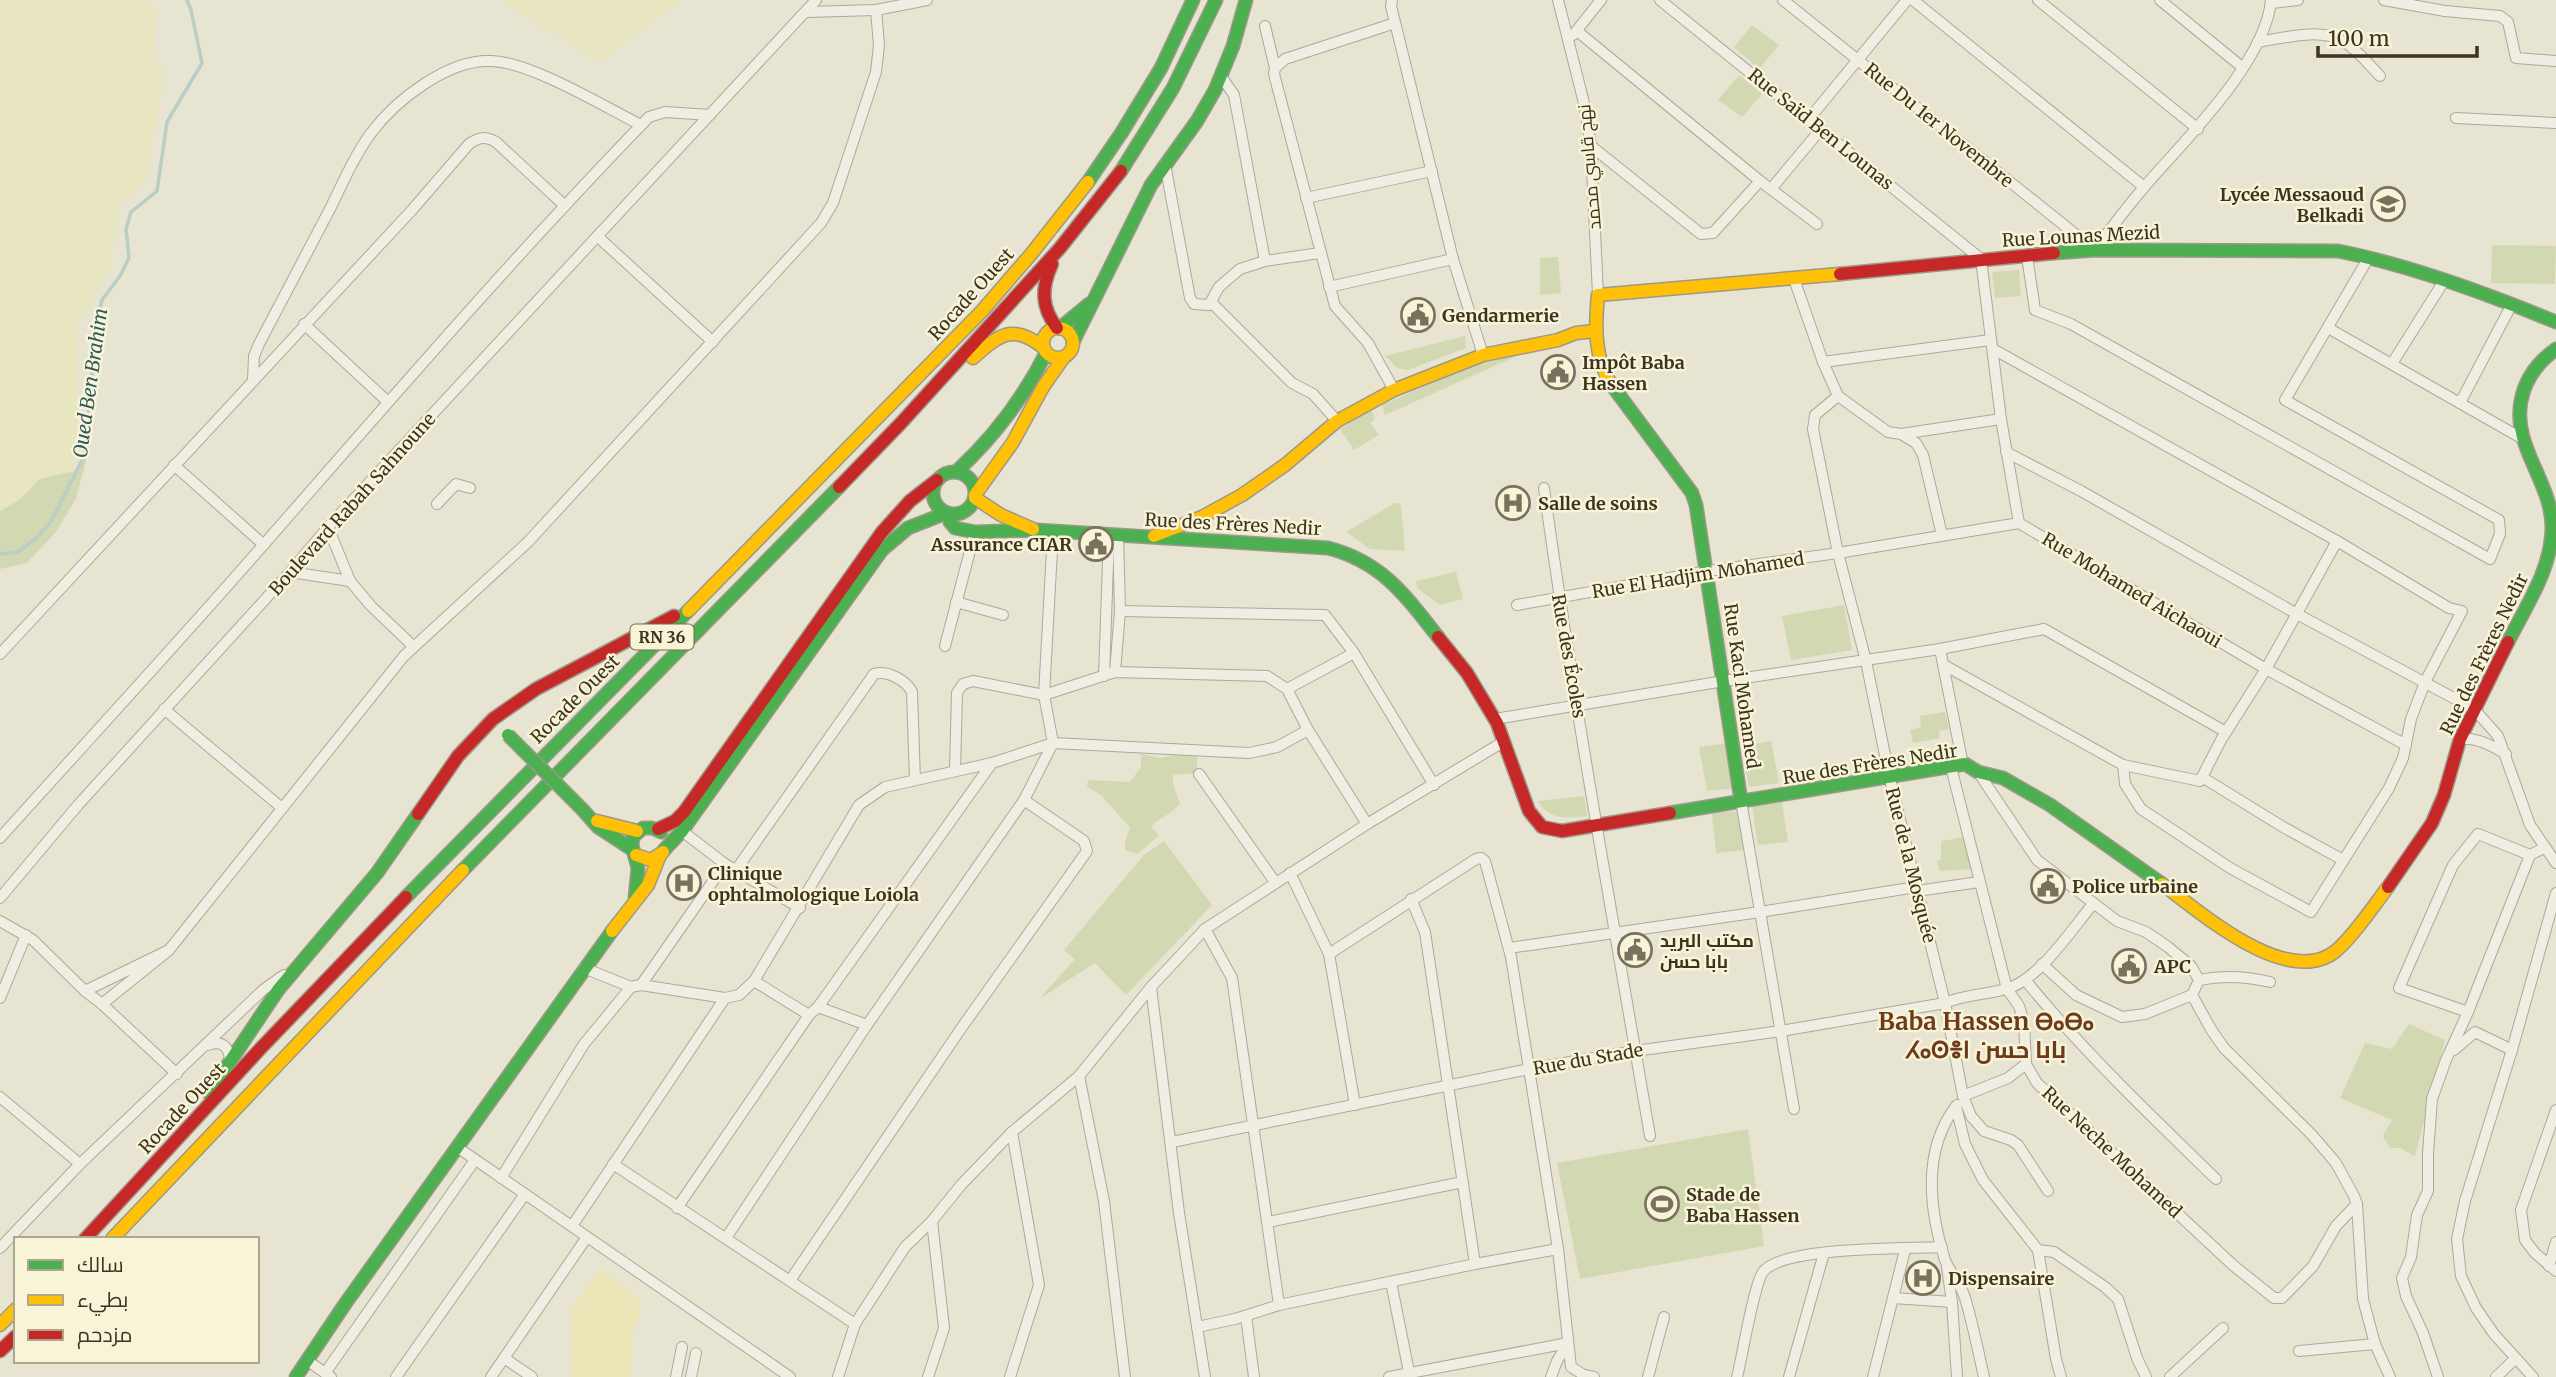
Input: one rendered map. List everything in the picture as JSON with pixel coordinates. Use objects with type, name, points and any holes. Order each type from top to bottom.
[{"type":"main road","name":"Rocade Ouest","points":[[87,1237],[497,802],[922,373],[1055,223],[1092,177],[1167,57],[1193,0]]},
{"type":"main road","name":"Rocade Ouest","points":[[114,1237],[491,841],[756,573],[952,368],[1060,248],[1106,192],[1141,142],[1178,79],[1216,0]]},
{"type":"main road","points":[[493,719],[598,827],[635,853],[651,860],[662,853],[682,831],[832,624],[882,550],[908,528],[947,514],[962,513],[972,505],[1013,442],[1043,387],[1071,351],[1140,205],[1165,164],[1208,105],[1221,76],[1246,0]]},
{"type":"main road","points":[[1060,248],[1042,292],[1046,315],[1058,328],[1070,334],[1073,342]]},
{"type":"main road","name":"Rue Lounas Mezid","points":[[1598,295],[2095,250],[2338,251],[2369,257],[2444,281],[2556,322]]},
{"type":"main road","name":"Rue Kaci Mohamed","points":[[1598,295],[1595,331],[1603,370],[1692,493],[1708,571],[1741,801]]},
{"type":"main road","points":[[634,902],[638,874],[631,843],[637,831],[643,827],[658,829],[675,821],[684,812],[882,532],[902,509],[942,475],[957,472],[980,451],[1012,414],[1029,389],[1045,351],[1045,335],[1083,310],[1096,296]]},
{"type":"main road","points":[[952,368],[967,363],[999,336],[1012,331],[1026,334],[1054,358],[1064,357]]},
{"type":"main road","points":[[1151,537],[1202,517],[1242,495],[1285,465],[1337,421],[1394,390],[1482,355],[1595,331]]},
{"type":"main road","name":"Rue des Frères Nedir","points":[[975,532],[1036,530],[1316,546],[1347,552],[1387,576],[1398,587],[1467,673],[1495,719],[1529,811],[1537,824],[1545,830],[1553,831],[1957,766],[2003,778],[2050,805],[2247,945],[2288,962],[2306,962],[2335,952],[2399,873],[2432,823],[2444,795],[2460,739],[2547,564],[2552,540],[2552,521],[2548,503],[2523,439],[2518,408],[2525,384],[2542,360],[2556,349]]},
{"type":"main road","points":[[957,472],[973,482],[975,497]]},
{"type":"main road","points":[[937,480],[932,492],[936,505],[947,514],[955,528],[975,532]]},
{"type":"main road","name":"Rue des Frères Nedir","points":[[975,497],[1001,515],[1036,530]]},
{"type":"main road","points":[[1193,540],[1196,525],[1202,517]]},
{"type":"main road","points":[[178,1138],[294,971],[377,873],[458,757],[493,719],[575,667],[696,604]]},
{"type":"main road","points":[[586,813],[613,826],[637,831]]},
{"type":"main road","points":[[296,1377],[584,968],[653,876],[665,838],[658,829]]},
{"type":"main road","points":[[0,1325],[14,1311]]},
{"type":"main road","points":[[0,1351],[14,1338]]},
{"type":"street","name":"Boulevard Rabah Sahnoune","points":[[0,898],[78,805],[328,527],[816,0]]},
{"type":"street","points":[[807,12],[876,10],[927,0]]},
{"type":"street","points":[[1392,0],[1395,23],[1453,259],[1482,355]]},
{"type":"street","name":"نهج قاسي محمد","points":[[1558,0],[1584,103],[1591,146],[1598,295]]},
{"type":"street","points":[[1568,41],[1601,0]]},
{"type":"street","name":"Rue Saïd Ben Lounas","points":[[1660,0],[1981,259]]},
{"type":"street","name":"Rue Du 1er Novembre","points":[[1783,0],[2095,250]]},
{"type":"street","points":[[1809,119],[1907,0]]},
{"type":"street","points":[[1913,0],[2144,187]]},
{"type":"street","points":[[2038,0],[2198,130]]},
{"type":"street","points":[[2160,0],[2242,67]]},
{"type":"street","points":[[2095,250],[2144,187],[2198,130],[2258,41],[2271,13],[2271,2],[2298,0]]},
{"type":"street","points":[[2384,0],[2446,5],[2500,16],[2508,22],[2516,58],[2556,61]]},
{"type":"street","points":[[102,1004],[169,950],[413,646],[528,542],[821,223],[833,203],[876,72],[879,46],[876,10]]},
{"type":"street","points":[[1275,68],[1285,60],[1395,23]]},
{"type":"street","points":[[1265,26],[1274,74],[1335,306],[1368,343],[1394,390]]},
{"type":"street","points":[[1577,31],[1760,181],[1817,224]]},
{"type":"street","points":[[2258,41],[2318,34],[2331,36],[2345,42],[2380,76]]},
{"type":"street","points":[[253,381],[254,356],[259,344],[358,153],[386,115],[437,76],[462,64],[475,62],[489,60],[516,64],[641,125]]},
{"type":"street","points":[[1221,76],[1234,94],[1265,261]]},
{"type":"street","points":[[0,838],[264,545],[388,402],[641,125],[649,117],[665,112],[710,115]]},
{"type":"street","points":[[2456,118],[2556,123]]},
{"type":"street","points":[[1771,189],[1821,129]]},
{"type":"street","points":[[0,654],[412,210],[468,144],[478,138],[487,137],[496,142],[565,206]]},
{"type":"street","points":[[1591,146],[1700,234],[1713,233],[1760,181]]},
{"type":"street","points":[[1165,164],[1190,299],[1194,304],[1201,306],[1211,302],[1219,287],[1240,269],[1265,261],[1320,253]]},
{"type":"street","points":[[1306,198],[1432,171]]},
{"type":"street","points":[[597,236],[713,342]]},
{"type":"street","points":[[2027,256],[2035,310],[2071,324],[2490,559],[2500,534],[2499,520],[2285,400],[2369,257]]},
{"type":"street","points":[[1329,287],[1453,259]]},
{"type":"street","points":[[1838,553],[2019,523],[2001,419],[1981,259]]},
{"type":"street","points":[[1794,279],[1839,396],[1888,432],[1901,434],[2001,419]]},
{"type":"street","points":[[2393,362],[2444,281]]},
{"type":"street","points":[[1211,302],[1292,383],[1313,394],[1337,421]]},
{"type":"street","points":[[2460,403],[2512,304]]},
{"type":"street","points":[[304,324],[388,402]]},
{"type":"street","points":[[2328,328],[2393,362],[2523,439]]},
{"type":"street","points":[[1824,362],[1991,345],[2337,541],[2449,608],[2462,611],[2425,682],[2411,719],[2403,758],[2389,788],[2311,912],[2230,868],[2141,809],[2125,784],[2123,765]]},
{"type":"street","name":"Rue de la Mosquée","points":[[1839,396],[1815,415],[1813,429],[1838,553],[1866,661],[1889,775],[1945,1003],[1964,1096],[1971,1116],[1984,1131],[2018,1145],[2048,1191]]},
{"type":"street","points":[[1901,434],[1916,443],[1923,455],[1942,535]]},
{"type":"street","points":[[2006,452],[2092,496],[2297,614],[2474,709],[2498,736],[2530,825],[2556,863]]},
{"type":"street","points":[[174,465],[264,545]]},
{"type":"street","points":[[437,504],[456,484],[470,488]]},
{"type":"street","name":"Rue des Écoles","points":[[1544,488],[1595,824],[1650,1136]]},
{"type":"street","name":"Rue Mohamed Aichaoui","points":[[2019,523],[2266,669],[2406,746]]},
{"type":"street","points":[[328,527],[350,581],[371,606],[413,646]]},
{"type":"street","points":[[945,646],[975,532]]},
{"type":"street","points":[[726,1238],[867,1025],[1024,800],[1053,743],[1044,695],[1053,532]]},
{"type":"street","points":[[1109,674],[1119,611],[1113,535]]},
{"type":"street","points":[[1109,674],[1113,535]]},
{"type":"street","points":[[1944,665],[2123,765],[2200,781],[2337,541]]},
{"type":"street","name":"Rue El Hadjim Mohamed","points":[[1517,605],[1708,571],[1838,553]]},
{"type":"street","points":[[290,572],[350,581]]},
{"type":"street","points":[[956,602],[1003,615]]},
{"type":"street","points":[[1119,611],[1325,615],[1354,653],[1434,785]]},
{"type":"street","points":[[1495,719],[1578,709],[1724,681],[1940,649],[2043,629],[2226,732]]},
{"type":"street","points":[[1940,649],[1957,766],[1979,882],[2007,989],[2019,1006],[2024,1022],[2026,1064],[2008,1078],[1964,1096],[1947,1117],[1931,1170],[1931,1203],[1946,1263],[1952,1302],[1957,1377]]},
{"type":"street","points":[[1287,689],[1354,653]]},
{"type":"street","points":[[736,870],[870,678],[880,672],[909,686],[912,692],[915,780]]},
{"type":"street","points":[[955,771],[957,693],[963,684],[974,681],[1044,695],[1109,674],[1267,676],[1287,689],[1308,730],[1367,824]]},
{"type":"street","points":[[164,709],[282,808]]},
{"type":"street","points":[[584,968],[636,986],[725,998],[739,995],[754,981],[800,908],[859,805],[885,787],[992,762],[1053,743],[1250,753],[1277,747],[1308,730]]},
{"type":"street","points":[[2460,739],[2470,738],[2491,745],[2506,754]]},
{"type":"street","points":[[838,1377],[855,1324],[905,1247],[1012,1132],[1079,1076],[1151,987],[1206,929],[1367,824],[1503,742]]},
{"type":"street","points":[[677,1208],[809,1015],[818,1007],[992,762]]},
{"type":"street","points":[[1978,772],[2036,860],[2069,882],[2117,921],[2146,932],[2168,947],[2191,966],[2199,980]]},
{"type":"street","points":[[1199,774],[1275,882]]},
{"type":"street","points":[[2202,776],[2283,827],[2343,860]]},
{"type":"street","points":[[791,1279],[960,1030],[1087,851],[1084,841],[1024,800]]},
{"type":"street","name":"Rue Kaci Mohamed","points":[[1741,801],[1794,1109]]},
{"type":"street","points":[[682,831],[725,864],[800,908]]},
{"type":"street","points":[[2468,1012],[2399,988],[2453,865],[2478,834],[2530,855]]},
{"type":"street","points":[[2438,1377],[2423,1333],[2406,1296],[2402,1278],[2411,1256],[2417,1215],[2428,1191],[2432,1099],[2530,855],[2544,848]]},
{"type":"street","points":[[1329,954],[1410,899],[1476,859],[1485,861],[1509,948],[1558,1250],[1571,1367],[1584,1375],[1594,1377]]},
{"type":"street","points":[[501,1178],[584,1044],[636,986],[725,864]]},
{"type":"street","points":[[1290,873],[1329,954],[1355,1105]]},
{"type":"street","points":[[1509,948],[1614,932],[1761,915],[1917,889],[1979,882]]},
{"type":"street","points":[[2533,1377],[2515,1359],[2476,1308],[2461,1276],[2458,1239],[2465,1201],[2512,1050],[2556,893]]},
{"type":"street","points":[[1410,899],[1425,932],[1475,1264]]},
{"type":"street","points":[[2093,904],[2026,981],[2110,1076],[2216,1179]]},
{"type":"street","points":[[0,920],[26,935],[177,1073]]},
{"type":"street","points":[[1206,929],[1232,978],[1279,1305]]},
{"type":"street","points":[[0,999],[26,935]]},
{"type":"street","points":[[85,991],[169,950]]},
{"type":"street","points":[[2042,964],[2076,995],[2122,1017],[2145,1014],[2192,995],[2199,980]]},
{"type":"street","points":[[0,1248],[80,1164],[263,990],[294,971]]},
{"type":"street","points":[[2199,980],[2220,976],[2252,977],[2270,982]]},
{"type":"street","points":[[754,981],[809,1015]]},
{"type":"street","name":"Rue du Stade","points":[[1172,1142],[1529,1069],[1945,1003],[1960,996],[2007,989],[2026,981]]},
{"type":"street","points":[[1151,987],[1179,1213],[1205,1377]]},
{"type":"street","points":[[2192,995],[2224,1048],[2312,1135],[2336,1163],[2357,1204],[2363,1299],[2375,1344],[2390,1377]]},
{"type":"street","points":[[572,1226],[725,998]]},
{"type":"street","points":[[818,1007],[867,1025]]},
{"type":"street","points":[[2451,1052],[2475,1032],[2512,1050]]},
{"type":"street","points":[[208,1045],[216,1042],[224,1045],[229,1051],[230,1060]]},
{"type":"street","name":"Rue Neche Mohamed","points":[[2026,1064],[2037,1083],[2234,1266],[2274,1298],[2282,1298],[2313,1266],[2336,1226],[2357,1204]]},
{"type":"street","points":[[1079,1076],[1104,1201],[1125,1377]]},
{"type":"street","points":[[0,1097],[80,1164]]},
{"type":"street","points":[[1956,1106],[1965,1144],[1983,1180],[2038,1250],[2061,1377]]},
{"type":"street","points":[[2552,1268],[2525,1240],[2521,1210],[2556,1110]]},
{"type":"street","points":[[1010,1377],[1039,1285],[1012,1132]]},
{"type":"street","points":[[457,1147],[790,1377]]},
{"type":"street","points":[[308,1361],[328,1375],[475,1160]]},
{"type":"street","points":[[614,1164],[855,1324]]},
{"type":"street","points":[[1268,1222],[1462,1182]]},
{"type":"street","points":[[396,1377],[525,1194]]},
{"type":"street","points":[[928,1377],[944,1328],[932,1221]]},
{"type":"street","points":[[491,1377],[587,1237]]},
{"type":"street","points":[[2552,1268],[2556,1242]]},
{"type":"street","points":[[1737,1377],[1763,1273],[1776,1261],[1824,1254],[1942,1247]]},
{"type":"street","points":[[1197,1327],[1279,1305],[1475,1264],[1558,1250]]},
{"type":"street","points":[[1875,1377],[1905,1250]]},
{"type":"street","points":[[2038,1250],[2054,1252],[2118,1299],[2146,1377]]},
{"type":"street","points":[[1789,1377],[1824,1254]]},
{"type":"street","points":[[1946,1263],[1965,1296],[1984,1377]]},
{"type":"street","points":[[1391,1282],[1409,1372]]},
{"type":"street","points":[[1893,1298],[1952,1302]]},
{"type":"street","points":[[1246,1316],[1254,1377]]},
{"type":"street","points":[[1648,1377],[1664,1317]]},
{"type":"street","points":[[2169,1377],[2223,1328]]},
{"type":"street","points":[[1389,1377],[1568,1343]]},
{"type":"street","points":[[1551,1377],[1568,1343]]},
{"type":"street","points":[[2299,1351],[2375,1344]]},
{"type":"street","points":[[676,1377],[682,1347]]},
{"type":"street","points":[[691,1377],[696,1353]]},
{"type":"street","points":[[504,1358],[529,1376]]},
{"type":"street","points":[[2496,1377],[2515,1359]]},
{"type":"green space","points":[[0,0],[150,0],[157,13],[153,55],[165,74],[145,183],[118,206],[112,265],[78,325],[75,471],[39,479],[22,498],[1,511]]},
{"type":"green space","points":[[498,0],[681,0],[600,62]]},
{"type":"green space","points":[[1752,25],[1779,45],[1759,69],[1734,47]]},
{"type":"green space","points":[[1739,75],[1762,94],[1742,117],[1718,100]]},
{"type":"green space","points":[[2492,245],[2556,246],[2555,284],[2491,283]]},
{"type":"green space","points":[[1558,257],[1561,293],[1540,295],[1540,258]]},
{"type":"green space","points":[[2019,270],[2021,296],[1995,298],[1992,272]]},
{"type":"green space","points":[[1465,336],[1466,348],[1408,370],[1397,368],[1385,356]]},
{"type":"green space","points":[[1517,352],[1519,355],[1385,415],[1382,405],[1480,362]]},
{"type":"green space","points":[[1371,409],[1375,419],[1370,423],[1379,435],[1354,450],[1340,429]]},
{"type":"green space","points":[[84,456],[87,457],[76,499],[55,533],[27,563],[0,569],[0,511],[22,498],[39,479],[75,471]]},
{"type":"green space","points":[[1395,503],[1401,506],[1405,551],[1370,549],[1346,532]]},
{"type":"green space","points":[[1456,572],[1463,599],[1440,605],[1417,588],[1416,581]]},
{"type":"green space","points":[[1844,605],[1852,650],[1791,660],[1782,616]]},
{"type":"green space","points":[[1945,712],[1949,729],[1939,731],[1940,738],[1913,743],[1910,730],[1921,727],[1920,716]]},
{"type":"green space","points":[[1771,741],[1779,783],[1749,787],[1742,747]]},
{"type":"green space","points":[[1728,743],[1736,788],[1707,791],[1699,747]]},
{"type":"green space","points":[[1141,754],[1160,758],[1180,754],[1197,757],[1197,773],[1173,775],[1173,785],[1180,803],[1151,826],[1159,836],[1137,854],[1125,850],[1130,828],[1101,795],[1087,787],[1088,780],[1130,782],[1141,767]]},
{"type":"green space","points":[[1584,796],[1587,816],[1559,817],[1548,812],[1538,801]]},
{"type":"green space","points":[[1782,801],[1788,842],[1758,845],[1752,806]]},
{"type":"green space","points":[[1739,811],[1746,850],[1716,853],[1712,813]]},
{"type":"green space","points":[[1965,837],[1973,869],[1940,871],[1937,861],[1941,859],[1941,841]]},
{"type":"green space","points":[[1164,841],[1212,905],[1126,995],[1095,963],[1039,999],[1075,959],[1064,950],[1144,855]]},
{"type":"green space","points":[[2409,1024],[2445,1040],[2415,1156],[2400,1148],[2390,1148],[2383,1136],[2392,1120],[2340,1098],[2365,1043],[2392,1049]]},
{"type":"green space","name":"Stade de Baba Hassen","points":[[1748,1129],[1764,1246],[1580,1279],[1557,1163]]},
{"type":"sand","points":[[600,1269],[641,1301],[634,1328],[630,1377],[571,1377],[572,1308]]},
{"type":"waterway","name":"Oued Ben Brahim","points":[[0,554],[18,552],[51,522],[84,456],[93,338],[102,300],[120,276],[129,258],[126,229],[131,212],[157,191],[167,122],[202,63],[187,0]]},
{"type":"traffic: fast","points":[[1088,182],[1161,68],[1193,0]]},
{"type":"traffic: fast","points":[[1121,171],[1173,88],[1216,0]]},
{"type":"traffic: fast","points":[[1073,342],[1151,185],[1197,121],[1215,90],[1233,46],[1246,0]]},
{"type":"traffic: fast","points":[[2054,253],[2095,250],[2338,251],[2448,281],[2556,322]]},
{"type":"traffic: fast","points":[[1060,328],[1089,304]]},
{"type":"traffic: fast","points":[[2508,642],[2536,587],[2551,544],[2551,512],[2527,450],[2520,418],[2521,401],[2529,378],[2538,365],[2556,349]]},
{"type":"traffic: fast","points":[[956,472],[1007,417],[1046,353]]},
{"type":"traffic: fast","points":[[1611,384],[1692,493],[1696,505],[1741,801]]},
{"type":"traffic: fast","points":[[954,472],[969,478],[975,493],[969,508],[954,514],[939,508],[933,493],[939,478],[954,472]]},
{"type":"traffic: fast","points":[[463,870],[839,487]]},
{"type":"traffic: fast","points":[[664,850],[682,831],[882,550],[908,528],[946,513]]},
{"type":"traffic: fast","points":[[949,514],[950,522],[955,528],[975,532],[1036,530],[1328,548],[1347,554],[1378,571],[1403,594],[1438,637]]},
{"type":"traffic: fast","points":[[406,897],[688,611]]},
{"type":"traffic: fast","points":[[508,735],[582,809]]},
{"type":"traffic: fast","points":[[1670,813],[1965,764],[1978,772],[2003,778],[2050,805],[2162,884]]},
{"type":"traffic: fast","points":[[582,809],[598,827],[633,850]]},
{"type":"traffic: fast","points":[[209,1093],[278,990],[377,873],[418,814]]},
{"type":"traffic: fast","points":[[635,898],[638,868],[632,846],[633,837],[643,828],[661,832]]},
{"type":"traffic: fast","points":[[296,1377],[345,1304],[612,931]]},
{"type":"traffic: slow","points":[[688,611],[982,311],[1088,182]]},
{"type":"traffic: slow","points":[[1611,384],[1605,374],[1599,352],[1596,329],[1598,295],[1840,274]]},
{"type":"traffic: slow","points":[[1058,328],[1069,332],[1073,343],[1069,354],[1058,358],[1047,354],[1043,343],[1047,332],[1058,328]]},
{"type":"traffic: slow","points":[[1154,536],[1202,517],[1242,495],[1285,465],[1337,421],[1394,390],[1483,355],[1595,331]]},
{"type":"traffic: slow","points":[[973,358],[991,343],[1007,335],[1024,336],[1044,348]]},
{"type":"traffic: slow","points":[[975,495],[1013,442],[1043,387],[1064,357]]},
{"type":"traffic: slow","points":[[975,498],[1001,515],[1033,529]]},
{"type":"traffic: slow","points":[[597,821],[637,831]]},
{"type":"traffic: slow","points":[[636,855],[651,860],[663,852]]},
{"type":"traffic: slow","points":[[612,931],[648,885],[660,855]]},
{"type":"traffic: slow","points":[[114,1237],[463,870]]},
{"type":"traffic: slow","points":[[2162,884],[2246,943],[2271,955],[2295,961],[2317,960],[2337,950],[2388,887]]},
{"type":"traffic: slow","points":[[0,1325],[14,1311]]},
{"type":"traffic: jam","points":[[839,487],[1060,248],[1121,171]]},
{"type":"traffic: jam","points":[[1840,274],[2054,253]]},
{"type":"traffic: jam","points":[[1052,264],[1044,297],[1048,313],[1057,328]]},
{"type":"traffic: jam","points":[[658,829],[675,821],[684,812],[882,532],[910,501],[937,480]]},
{"type":"traffic: jam","points":[[418,814],[458,756],[493,719],[536,689],[674,616]]},
{"type":"traffic: jam","points":[[1438,637],[1467,673],[1497,723],[1529,811],[1542,827],[1562,831],[1670,813]]},
{"type":"traffic: jam","points":[[2388,887],[2432,823],[2444,795],[2460,739],[2508,642]]},
{"type":"traffic: jam","points":[[87,1237],[261,1048],[406,897]]},
{"type":"traffic: jam","points":[[0,1351],[14,1338]]},
{"type":"place","name":"Lycée Messaoud Belkadi","points":[[2388,204]]},
{"type":"place","name":"Gendarmerie","points":[[1418,315]]},
{"type":"place","name":"Impôt Baba Hassen","points":[[1558,372]]},
{"type":"place","name":"Salle de soins","points":[[1513,503]]},
{"type":"place","name":"Assurance CIAR","points":[[1096,544]]},
{"type":"place","name":"Clinique ophtalmologique Loiola","points":[[684,883]]},
{"type":"place","name":"Police urbaine","points":[[2048,886]]},
{"type":"place","name":"مكتب البريد بابا حسن","points":[[1635,950]]},
{"type":"place","name":"APC","points":[[2129,966]]},
{"type":"place","name":"Stade de Baba Hassen","points":[[1662,1204]]},
{"type":"place","name":"Dispensaire","points":[[1923,1278]]},
{"type":"district","name":"Baba Hassen ⴱⴰⴱⴰ ⵃⴰⵙⴻⵏ بابا حسن","points":[[1986,1035]]}]
